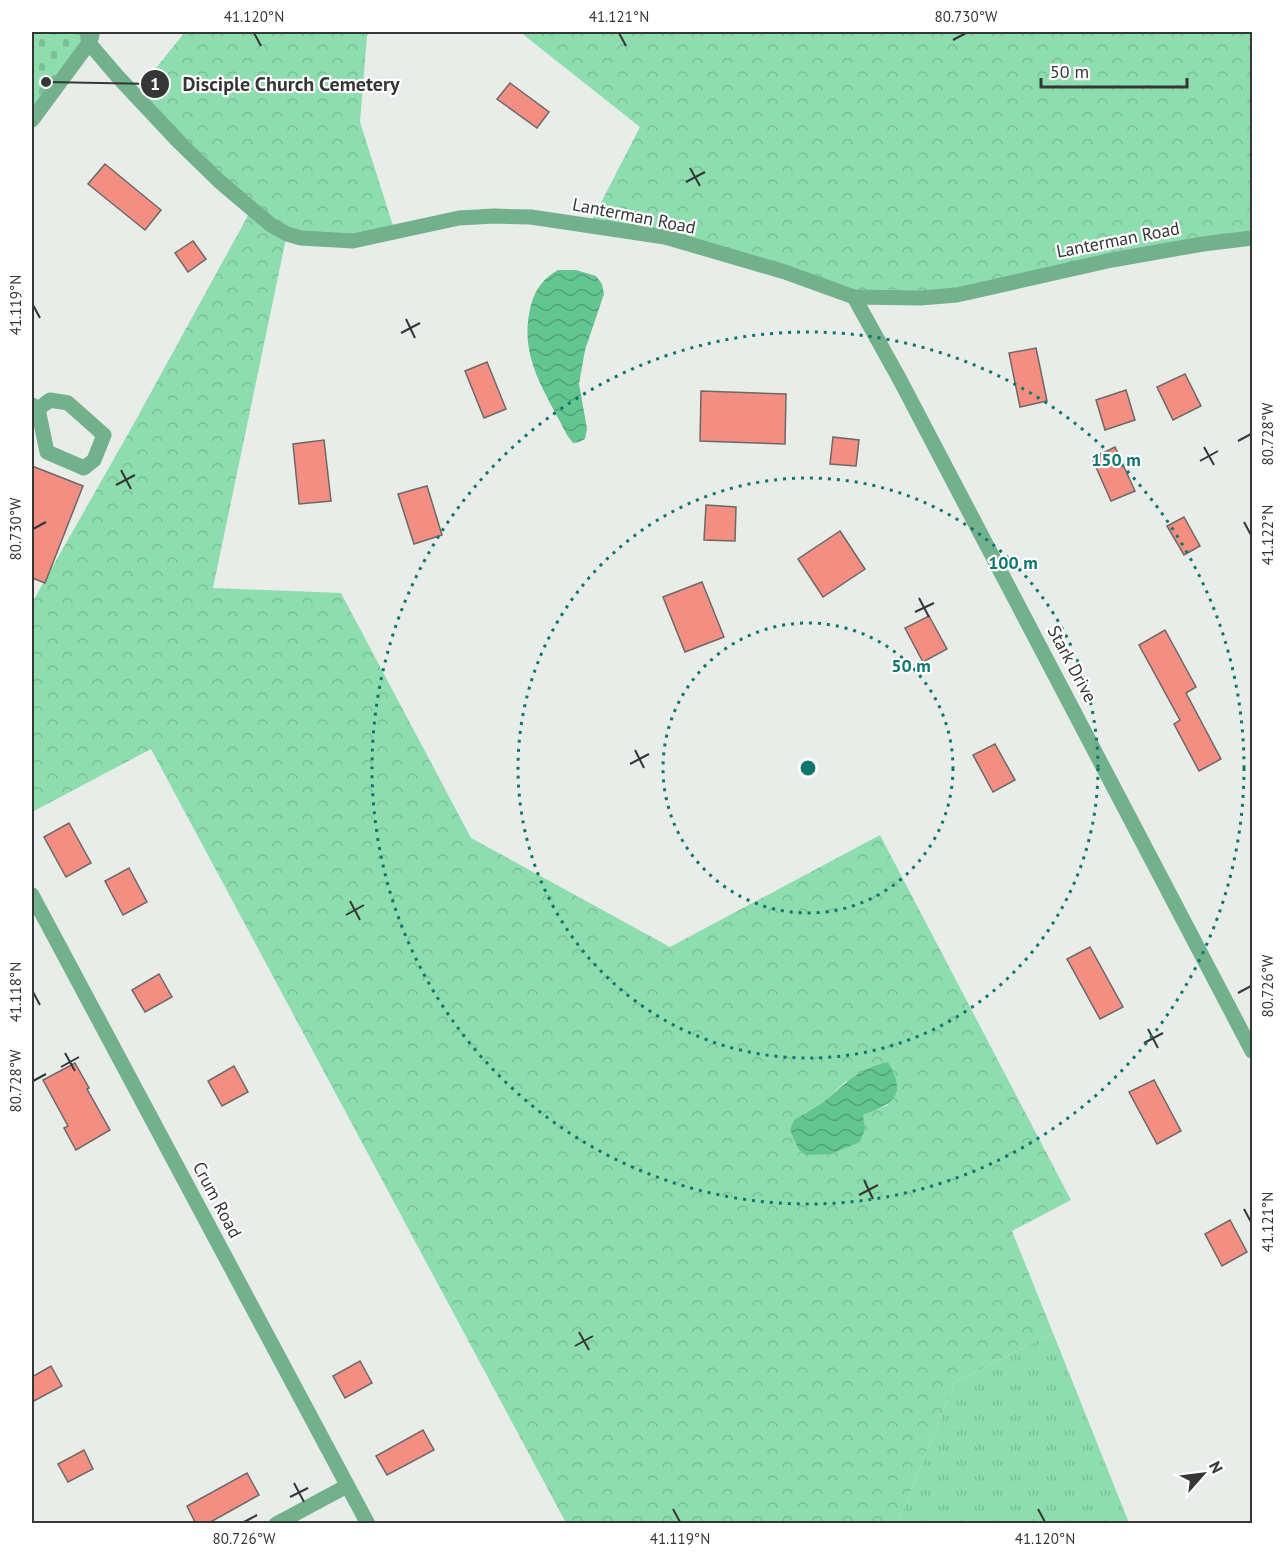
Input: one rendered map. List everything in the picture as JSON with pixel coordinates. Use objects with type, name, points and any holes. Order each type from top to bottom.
[{"type":"street","points":[[32,120],[90,35]]},
{"type":"street","name":"Lanterman Road","points":[[90,35],[180,143],[219,181],[260,217],[287,234],[309,239],[353,241],[459,218],[531,217],[665,237],[785,272],[855,297],[920,298],[957,295],[1112,260],[1252,238]]},
{"type":"street","name":"Stark Drive","points":[[855,297],[1252,1051]]},
{"type":"street","points":[[50,400],[68,403],[83,416],[104,435],[94,460],[84,468],[47,452],[35,407],[50,400]]},
{"type":"street","name":"Crum Road","points":[[32,895],[368,1524]]},
{"type":"street","points":[[276,1524],[347,1486]]},
{"type":"green space","points":[[32,32],[87,32],[89,43],[32,120]]},
{"type":"green space","points":[[185,32],[370,32],[367,36],[360,122],[395,232],[371,237],[287,234],[213,588],[341,593],[471,838],[670,947],[880,835],[1071,1200],[1012,1231],[1053,1333],[955,1382],[900,1518],[903,1523],[566,1523],[151,749],[32,812],[32,603],[251,210],[135,94]],"holes":[[[846,1081],[888,1105],[863,1115],[794,1120],[826,1100]]]},
{"type":"green space","points":[[520,32],[1252,32],[1252,238],[957,295],[854,297],[785,272],[589,226],[640,127]]},
{"type":"green space","points":[[1053,1333],[1129,1523],[903,1524],[900,1518],[955,1382]]},
{"type":"water","points":[[558,270],[576,270],[596,276],[602,284],[604,294],[585,350],[579,384],[587,429],[585,439],[573,443],[536,375],[528,343],[530,309],[534,297],[543,282]]},
{"type":"water","points":[[888,1062],[897,1083],[895,1096],[890,1102],[863,1115],[865,1129],[860,1142],[831,1154],[805,1155],[798,1148],[790,1130],[794,1120],[823,1102],[861,1072]]},
{"type":"building","points":[[510,83],[549,112],[537,128],[497,99]]},
{"type":"building","points":[[105,164],[161,210],[145,230],[88,184]]},
{"type":"building","points":[[193,241],[206,259],[188,272],[175,253]]},
{"type":"building","points":[[1036,348],[1047,401],[1020,407],[1009,353]]},
{"type":"building","points":[[487,362],[506,409],[484,418],[465,371]]},
{"type":"building","points":[[1185,374],[1201,406],[1173,420],[1157,387]]},
{"type":"building","points":[[1126,390],[1135,420],[1105,430],[1096,400]]},
{"type":"building","points":[[701,391],[786,394],[785,444],[700,441]]},
{"type":"building","points":[[833,437],[859,440],[856,466],[830,464]]},
{"type":"building","points":[[324,440],[331,501],[299,504],[293,444]]},
{"type":"building","points":[[1115,447],[1135,491],[1111,501],[1092,458]]},
{"type":"building","points":[[32,466],[83,486],[45,583],[32,578]]},
{"type":"building","points":[[427,486],[442,535],[414,544],[398,494]]},
{"type":"building","points":[[706,505],[736,507],[735,541],[704,540]]},
{"type":"building","points":[[1184,517],[1200,546],[1184,555],[1167,526]]},
{"type":"building","points":[[840,531],[865,569],[823,597],[798,559]]},
{"type":"building","points":[[702,582],[724,637],[685,652],[663,597]]},
{"type":"building","points":[[929,616],[947,649],[923,662],[905,628]]},
{"type":"building","points":[[1165,630],[1196,687],[1186,693],[1221,759],[1199,771],[1174,724],[1180,720],[1139,645]]},
{"type":"building","points":[[995,744],[1015,780],[993,792],[973,755]]},
{"type":"building","points":[[69,823],[91,863],[66,877],[44,837]]},
{"type":"building","points":[[129,868],[147,902],[123,915],[105,881]]},
{"type":"building","points":[[1090,947],[1123,1007],[1100,1019],[1067,959]]},
{"type":"building","points":[[159,974],[172,997],[145,1012],[132,990]]},
{"type":"building","points":[[75,1063],[110,1130],[76,1150],[64,1128],[68,1126],[43,1080]]},
{"type":"building","points":[[234,1066],[248,1092],[222,1106],[208,1081]]},
{"type":"building","points":[[1154,1080],[1181,1131],[1157,1144],[1129,1092]]},
{"type":"building","points":[[1230,1220],[1247,1252],[1222,1266],[1205,1234]]},
{"type":"building","points":[[360,1361],[372,1383],[345,1398],[333,1376]]},
{"type":"building","points":[[51,1366],[62,1386],[32,1402],[32,1377]]},
{"type":"building","points":[[423,1430],[434,1450],[387,1475],[376,1456]]},
{"type":"building","points":[[84,1450],[93,1469],[68,1482],[58,1464]]},
{"type":"building","points":[[247,1473],[259,1495],[207,1524],[196,1524],[187,1506]]},
{"type":"place","name":"Disciple Church Cemetery","points":[[46,82]]}]
